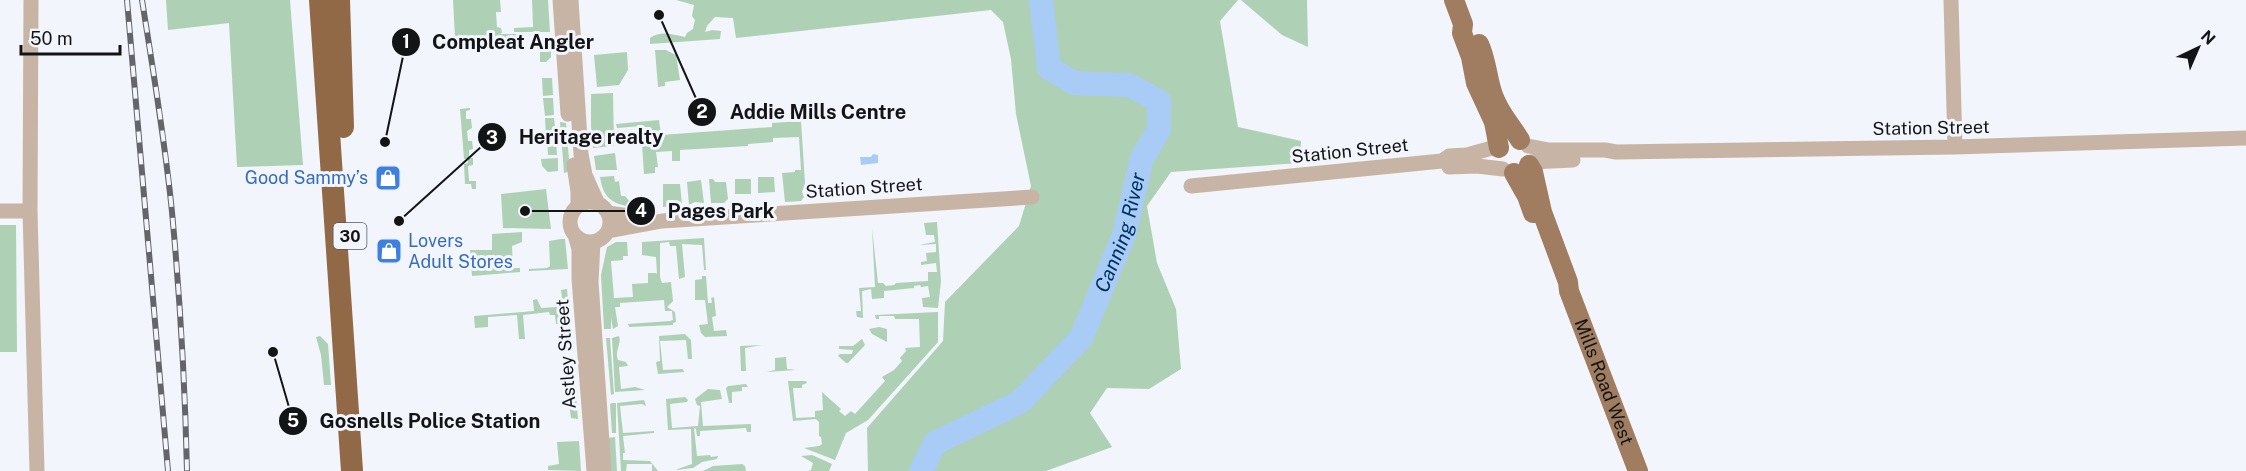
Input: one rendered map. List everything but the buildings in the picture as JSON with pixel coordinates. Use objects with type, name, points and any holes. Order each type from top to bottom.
[{"type":"highway","name":"30","points":[[320,0],[352,471]]},
{"type":"highway","name":"30","points":[[339,0],[343,121],[368,471]]},
{"type":"main road","name":"Mills Road West","points":[[1454,0],[1463,24],[1462,33],[1471,57],[1476,83],[1494,122],[1499,148],[1498,160],[1521,159]]},
{"type":"main road","name":"Mills Road West","points":[[1463,24],[1471,30],[1481,49],[1497,106],[1521,159],[1533,172],[1542,213],[1568,282],[1569,291],[1638,471]]},
{"type":"street","points":[[560,0],[578,206]]},
{"type":"street","points":[[571,0],[581,154],[585,176],[603,209],[610,222],[608,231],[602,238],[593,242],[583,241],[575,235],[570,220],[578,206],[591,202],[603,209]]},
{"type":"street","points":[[1951,0],[1955,147]]},
{"type":"street","points":[[30,2],[30,211],[37,471]]},
{"type":"street","name":"Station Street","points":[[1442,162],[1449,166],[1477,166],[1521,159],[1549,150],[1616,152],[1955,147],[2246,138]]},
{"type":"street","name":"Station Street","points":[[1191,186],[1442,162],[1449,156],[1476,154],[1499,148]]},
{"type":"street","name":"Station Street","points":[[608,231],[662,221],[1032,197]]},
{"type":"street","name":"Station Street","points":[[603,209],[662,221]]},
{"type":"street","points":[[0,211],[30,211]]},
{"type":"street","name":"Astley Street","points":[[575,235],[579,249],[579,279],[594,471]]},
{"type":"street","name":"Astley Street","points":[[593,242],[591,282],[604,471]]},
{"type":"green space","points":[[166,0],[290,0],[303,165],[237,167],[229,23],[168,30]]},
{"type":"green space","points":[[453,0],[500,0],[501,12],[496,12],[497,27],[501,28],[502,33],[499,34],[516,34],[517,43],[515,38],[497,39],[497,44],[494,44],[494,40],[477,41],[477,48],[475,48],[475,36],[455,37]]},
{"type":"green space","points":[[532,0],[548,0],[550,32],[514,32],[514,28],[533,27]]},
{"type":"green space","points":[[676,0],[1238,0],[1220,21],[1238,127],[1301,141],[1300,163],[1171,172],[1147,206],[1157,263],[1176,309],[1181,369],[1149,389],[1107,388],[1090,413],[1112,447],[1046,471],[868,471],[867,428],[943,341],[945,302],[1019,226],[1031,186],[1016,114],[1011,59],[1003,22],[991,10],[736,38],[733,18],[715,17],[705,32],[721,31],[720,39],[650,44],[650,38],[659,34],[685,37],[693,29],[694,5]]},
{"type":"green space","points":[[1241,0],[1307,0],[1308,47],[1282,35]]},
{"type":"green space","points":[[540,39],[551,39],[551,57],[546,62],[540,62]]},
{"type":"green space","points":[[655,50],[666,50],[676,55],[680,80],[665,82],[665,86],[658,87]]},
{"type":"green space","points":[[627,52],[628,70],[619,85],[597,87],[594,55]]},
{"type":"green space","points":[[542,78],[552,78],[553,95],[543,96]]},
{"type":"green space","points":[[613,93],[614,146],[593,148],[591,94]]},
{"type":"green space","points":[[543,98],[553,98],[554,115],[545,116]]},
{"type":"green space","points":[[470,108],[466,111],[466,119],[471,119],[472,128],[467,131],[468,141],[472,141],[473,149],[469,150],[469,158],[473,158],[473,165],[468,166],[469,181],[476,181],[476,189],[472,189],[471,184],[465,184],[464,164],[468,163],[468,159],[464,159],[460,109]]},
{"type":"green space","points":[[545,118],[554,118],[556,135],[546,136]]},
{"type":"green space","points":[[659,120],[661,135],[772,127],[772,123],[801,121],[805,183],[802,192],[804,197],[801,201],[785,202],[782,173],[801,170],[799,137],[773,138],[773,142],[748,144],[748,146],[680,150],[680,161],[672,161],[672,151],[656,152],[658,167],[655,167],[655,173],[644,174],[642,144],[648,142],[646,127],[617,128],[616,124]]},
{"type":"green space","points":[[560,122],[566,123],[570,171],[564,173]]},
{"type":"green space","points":[[547,137],[556,137],[557,155],[548,155]]},
{"type":"green space","points":[[615,153],[617,170],[596,170],[594,156]]},
{"type":"green space","points":[[558,158],[558,171],[548,172],[542,166],[541,159]]},
{"type":"green space","points":[[614,176],[615,182],[619,181],[621,196],[625,196],[631,203],[645,203],[648,199],[648,208],[622,205],[610,199],[602,187],[600,177]]},
{"type":"green space","points":[[758,177],[774,177],[775,192],[758,193]]},
{"type":"green space","points":[[709,179],[715,182],[726,182],[728,199],[724,203],[711,203]]},
{"type":"green space","points":[[735,179],[751,179],[751,194],[735,194]]},
{"type":"green space","points":[[701,180],[704,203],[695,202],[689,205],[687,182]]},
{"type":"green space","points":[[663,184],[680,184],[682,205],[663,207]]},
{"type":"green space","points":[[546,189],[551,229],[503,228],[501,194]]},
{"type":"green space","points":[[937,222],[941,281],[938,308],[923,307],[922,298],[930,297],[928,286],[921,287],[920,285],[914,288],[884,291],[884,298],[872,299],[871,289],[862,291],[863,318],[857,317],[856,311],[861,311],[859,288],[875,287],[872,228],[878,283],[886,286],[928,281],[928,272],[937,272],[936,263],[921,265],[921,262],[927,261],[926,253],[936,252],[936,244],[919,245],[935,242],[934,235],[926,235],[924,223]]},
{"type":"green space","points":[[0,225],[16,225],[17,352],[0,352]]},
{"type":"green space","points":[[522,232],[522,242],[512,246],[513,268],[520,268],[520,272],[472,276],[470,250],[492,250],[492,234]]},
{"type":"green space","points":[[704,238],[706,270],[704,270],[702,245],[682,244],[685,277],[679,279],[676,246],[670,246],[669,242],[660,243],[660,277],[662,283],[671,282],[673,301],[667,307],[675,312],[676,322],[673,325],[629,327],[628,324],[673,320],[672,311],[665,311],[664,300],[620,303],[620,307],[615,307],[618,326],[613,329],[611,318],[611,329],[604,329],[601,275],[607,247],[616,242],[627,242],[628,256],[623,256],[623,260],[611,261],[614,298],[633,297],[632,284],[648,283],[648,273],[657,274],[656,257],[642,255],[642,242]]},
{"type":"green space","points":[[565,239],[568,269],[529,271],[529,269],[550,266],[549,241]]},
{"type":"green space","points":[[702,276],[706,276],[708,303],[712,303],[711,298],[714,297],[716,316],[712,317],[714,331],[726,330],[727,336],[705,337],[701,333],[699,325],[708,324],[705,300],[695,300],[695,280],[702,279]]},
{"type":"green space","points":[[567,289],[570,323],[556,324],[555,315],[550,315],[549,312],[523,315],[525,339],[519,339],[517,315],[488,317],[488,327],[475,328],[474,316],[534,311],[533,300],[537,299],[541,308],[557,307],[557,298],[562,298],[561,290]]},
{"type":"green space","points":[[938,312],[938,342],[868,420],[846,433],[835,460],[804,448],[822,444],[819,436],[819,422],[816,419],[793,421],[788,381],[806,381],[807,383],[802,385],[802,388],[793,388],[796,418],[815,417],[815,411],[823,410],[822,392],[841,409],[839,411],[845,416],[851,411],[855,414],[885,381],[882,377],[894,370],[902,361],[900,358],[906,351],[905,348],[920,347],[919,319],[879,316],[879,319],[876,319],[875,315]]},
{"type":"green space","points":[[879,327],[887,329],[887,342],[872,334],[869,329]]},
{"type":"green space","points":[[685,334],[691,340],[692,359],[688,359],[686,340],[660,341],[663,370],[683,369],[684,372],[658,374],[656,362],[660,361],[659,336]]},
{"type":"green space","points":[[320,336],[328,344],[331,385],[324,385],[321,355],[316,337]]},
{"type":"green space","points":[[619,336],[618,360],[626,362],[628,366],[619,367],[621,389],[635,387],[645,390],[615,392],[612,338]]},
{"type":"green space","points":[[606,338],[610,338],[614,394],[611,395]]},
{"type":"green space","points":[[862,339],[865,345],[848,363],[838,356],[852,354],[853,350],[839,349],[839,346],[853,346]]},
{"type":"green space","points":[[762,345],[745,348],[746,371],[741,371],[740,346]]},
{"type":"green space","points":[[786,357],[787,369],[796,370],[766,372],[775,370],[775,358]]},
{"type":"green space","points":[[575,382],[578,419],[571,418],[566,383]]},
{"type":"green space","points":[[746,384],[748,387],[742,387],[742,391],[732,392],[732,403],[729,403],[726,388]]},
{"type":"green space","points":[[708,389],[720,390],[722,399],[701,402],[703,426],[751,424],[751,432],[747,432],[746,428],[700,431],[700,436],[697,436],[694,428],[697,456],[718,456],[717,459],[702,462],[693,468],[675,470],[692,464],[691,429],[668,430],[666,399],[685,397],[688,400],[670,404],[672,428],[698,426],[700,406],[697,405],[695,399]]},
{"type":"green space","points":[[644,400],[646,406],[642,404],[620,406],[623,433],[654,431],[654,433],[623,436],[625,453],[623,453],[623,460],[650,461],[658,471],[652,471],[652,464],[627,464],[626,471],[621,471],[617,403]]},
{"type":"green space","points":[[616,403],[616,433],[612,433],[610,404]]},
{"type":"green space","points":[[615,437],[617,471],[611,471],[608,438]]},
{"type":"green space","points":[[579,441],[581,471],[548,470],[548,466],[559,464],[557,442]]},
{"type":"green space","points":[[812,455],[832,464],[829,471],[808,471],[811,470],[813,463],[801,456]]},
{"type":"green space","points":[[742,464],[746,471],[703,471],[713,466]]},
{"type":"water","points":[[873,154],[878,155],[878,163],[861,165],[860,157],[871,157]]},
{"type":"waterway","name":"Canning River","points":[[921,471],[935,443],[1020,402],[1081,338],[1124,235],[1142,158],[1159,130],[1159,101],[1129,85],[1074,83],[1049,68],[1041,0]]},
{"type":"railway","points":[[127,0],[168,471]]},
{"type":"railway","points":[[142,0],[172,212],[182,341],[187,471]]},
{"type":"place","name":"Addie Mills Centre","points":[[659,15]]},
{"type":"place","name":"Compleat Angler","points":[[385,142]]},
{"type":"place","name":"Good Sammy’s","points":[[388,178]]},
{"type":"place","name":"Pages Park","points":[[525,211]]},
{"type":"place","name":"Heritage realty","points":[[399,221]]},
{"type":"place","name":"Lovers Adult Stores","points":[[389,251]]},
{"type":"place","name":"Gosnells Police Station","points":[[273,352]]}]
